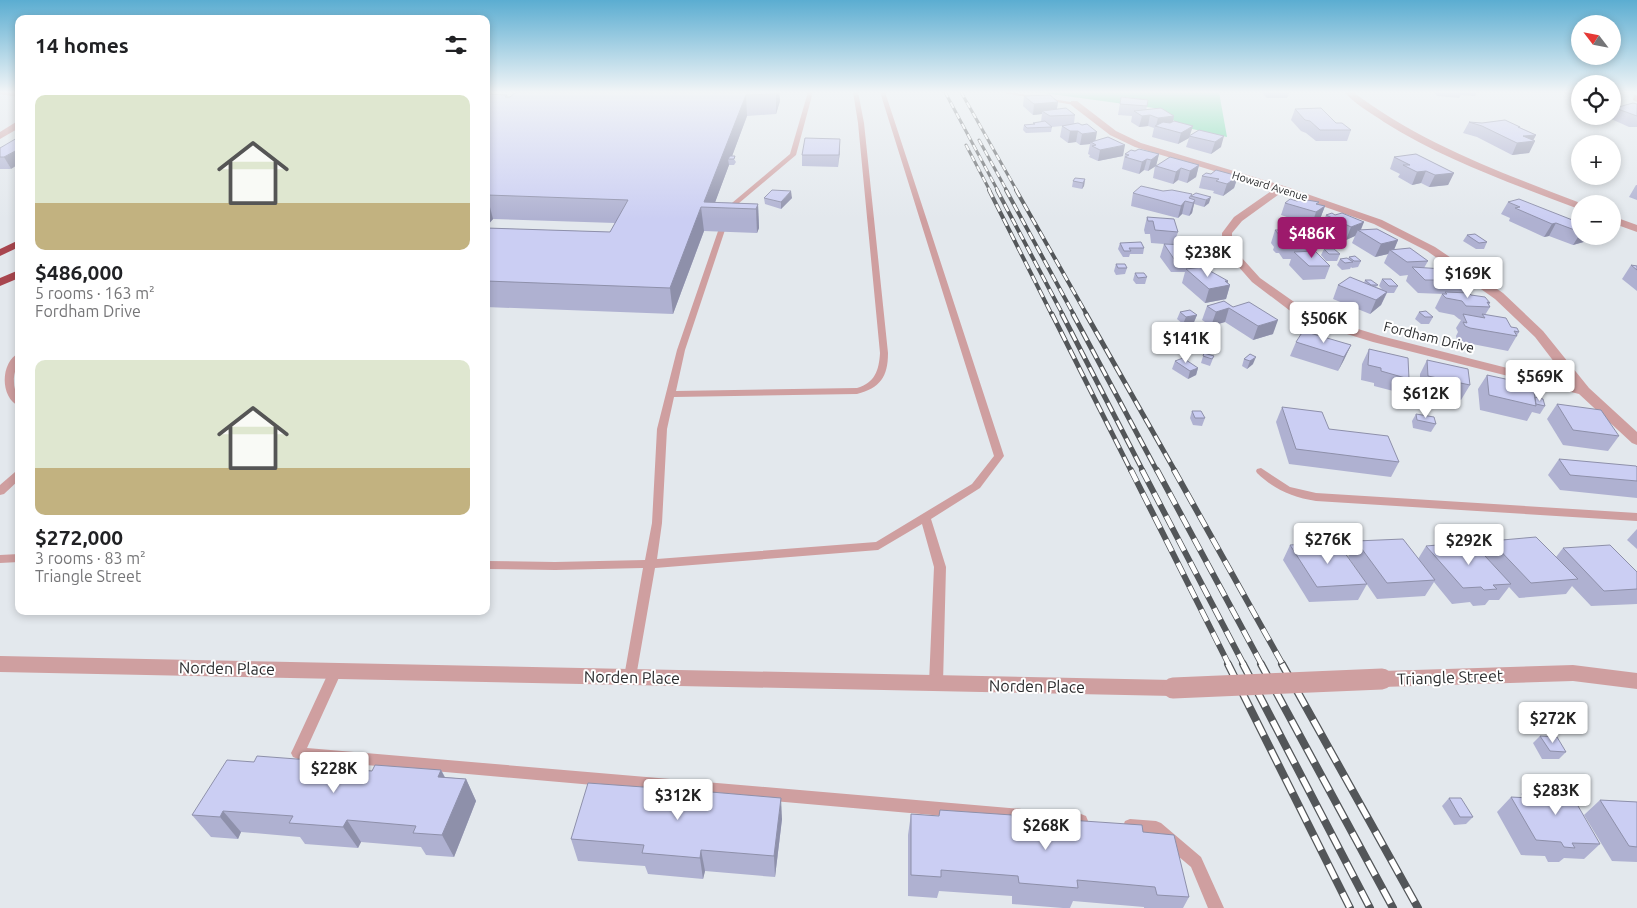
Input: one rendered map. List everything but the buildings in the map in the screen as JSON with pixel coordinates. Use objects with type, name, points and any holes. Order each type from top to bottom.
[{"type":"highway","points":[[0,253],[15,245]]},
{"type":"highway","points":[[0,283],[15,275]]},
{"type":"street","name":"Howard Avenue","points":[[1116,134],[1138,145],[1281,188],[1378,222],[1431,249],[1505,302],[1539,334],[1584,391],[1637,440]]},
{"type":"street","points":[[1409,134],[1452,154],[1571,202]]},
{"type":"street","name":"Fordham Drive","points":[[1281,188],[1238,219],[1228,233],[1227,248],[1256,280],[1293,307],[1328,324],[1376,339],[1584,391]]},
{"type":"street","points":[[1621,223],[1637,229]]},
{"type":"street","name":"Norden Place","points":[[0,664],[1173,688],[1264,683]]},
{"type":"street","name":"Triangle Street","points":[[1264,683],[1573,673],[1637,681]]},
{"type":"lane","points":[[630,677],[656,523],[662,429],[681,350],[729,208],[793,155],[799,134]]},
{"type":"lane","points":[[670,394],[857,391],[867,389],[881,375],[884,367],[884,353],[862,134]]},
{"type":"lane","points":[[490,565],[650,564],[878,546],[976,486],[999,456],[897,134]]},
{"type":"lane","points":[[15,360],[9,384],[9,392],[15,400]]},
{"type":"lane","points":[[1261,471],[1275,485],[1293,494],[1316,497],[1637,517]]},
{"type":"lane","points":[[0,491],[15,478]]},
{"type":"lane","points":[[925,518],[940,567],[936,683]]},
{"type":"lane","points":[[0,559],[15,558]]},
{"type":"lane","points":[[336,670],[298,753],[1097,823]]},
{"type":"lane","points":[[1116,824],[1156,828],[1196,862],[1216,908]]},
{"type":"railway","points":[[968,134],[998,191]]},
{"type":"railway","points":[[985,134],[1017,191]]},
{"type":"railway","points":[[979,140],[1007,191]]},
{"type":"railway","points":[[966,145],[990,191]]},
{"type":"railway","points":[[989,190],[1052,315]]},
{"type":"railway","points":[[997,190],[1063,315]]},
{"type":"railway","points":[[1006,190],[1074,315]]},
{"type":"railway","points":[[1016,190],[1087,315]]},
{"type":"railway","points":[[1052,314],[1131,471]]},
{"type":"railway","points":[[1062,314],[1143,471]]},
{"type":"railway","points":[[1073,314],[1157,471]]},
{"type":"railway","points":[[1086,314],[1175,471]]},
{"type":"railway","points":[[1131,470],[1229,665]]},
{"type":"railway","points":[[1142,470],[1244,665]]},
{"type":"railway","points":[[1157,470],[1262,665]]},
{"type":"railway","points":[[1174,470],[1283,665]]},
{"type":"railway","points":[[1228,664],[1350,908]]},
{"type":"railway","points":[[1243,664],[1370,908]]},
{"type":"railway","points":[[1261,664],[1393,908]]},
{"type":"railway","points":[[1282,664],[1418,908]]}]
